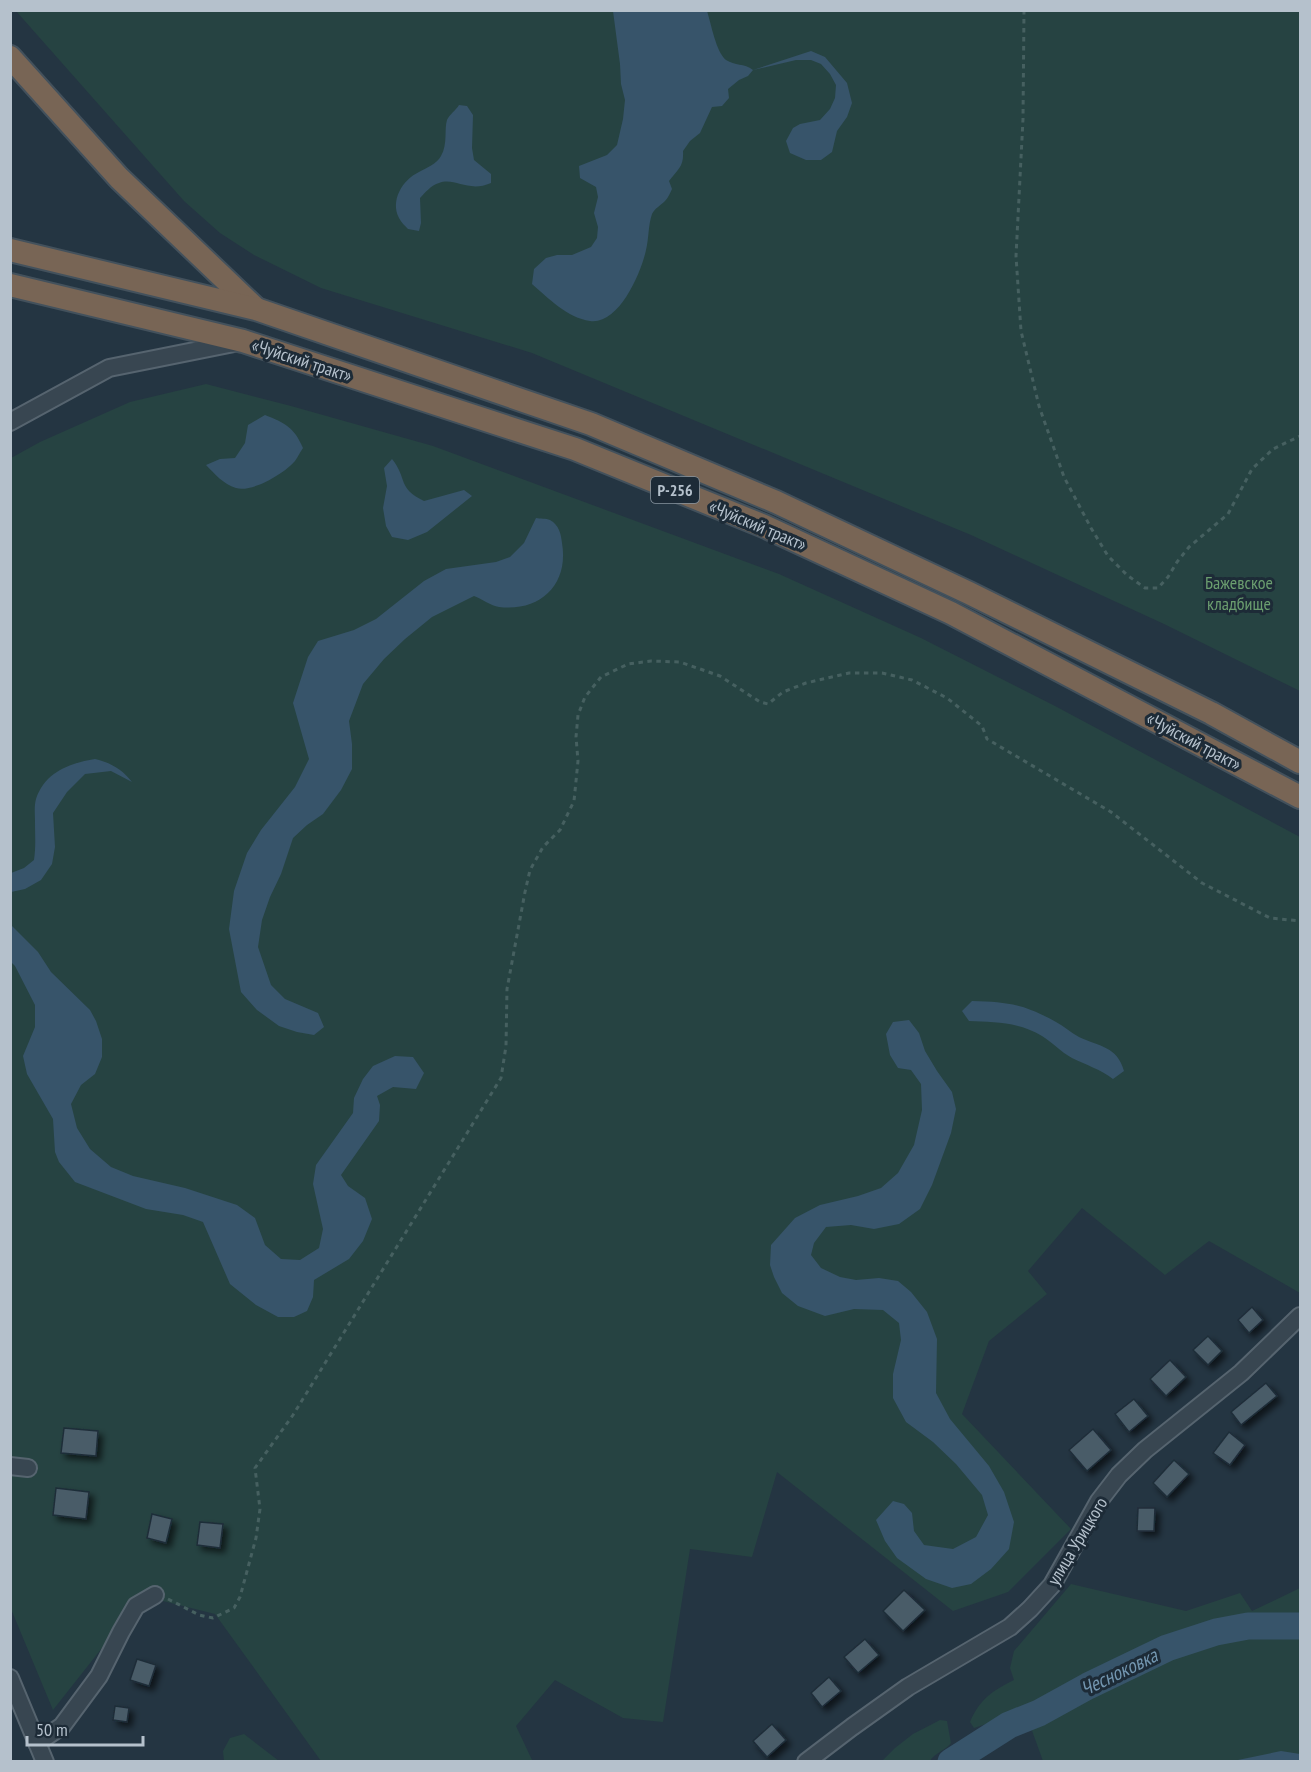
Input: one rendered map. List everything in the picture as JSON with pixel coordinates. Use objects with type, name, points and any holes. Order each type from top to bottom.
[{"type":"highway","points":[[10,57],[119,178],[256,309]]},
{"type":"highway","name":"«Чуйский тракт»","points":[[10,250],[256,309],[591,424],[776,502],[969,593],[1212,713],[1300,762]]},
{"type":"highway","name":"«Чуйский тракт»","points":[[10,285],[243,341],[575,449],[764,526],[951,613],[1300,797]]},
{"type":"street","points":[[10,422],[110,368],[243,341]]},
{"type":"street","name":"улица Урицкого","points":[[806,1761],[899,1694],[1010,1627],[1030,1609],[1052,1585],[1099,1501],[1119,1475],[1145,1450],[1241,1373],[1300,1316]]},
{"type":"street","points":[[10,1466],[28,1468]]},
{"type":"street","points":[[37,1743],[62,1726],[99,1676],[136,1606],[155,1595]]},
{"type":"street","points":[[10,1678],[45,1761]]},
{"type":"path","points":[[1024,10],[1023,118],[1016,256],[1021,331],[1039,406],[1064,477],[1108,556],[1127,575],[1145,588],[1158,588],[1189,547],[1228,514],[1252,469],[1273,449],[1300,436]]},
{"type":"path","points":[[155,1595],[206,1617],[213,1618],[234,1608],[240,1597],[256,1538],[260,1509],[255,1468],[293,1416],[501,1078],[506,1046],[507,989],[530,870],[543,847],[560,830],[574,801],[578,761],[576,737],[578,715],[585,698],[601,677],[628,664],[680,662],[720,676],[760,702],[768,704],[783,692],[806,683],[849,673],[882,673],[912,680],[947,698],[982,726],[987,739],[1111,812],[1202,883],[1270,918],[1300,921]]},
{"type":"green space","name":"Бажевское кладбище","points":[[16,11],[1300,11],[1300,691],[1164,624],[971,535],[532,353],[321,288],[254,255],[220,233],[184,201]]},
{"type":"green space","points":[[206,384],[433,446],[779,574],[921,638],[1055,706],[1300,837],[1300,1293],[1209,1241],[1165,1275],[1082,1208],[1028,1271],[1047,1294],[989,1341],[962,1414],[1071,1529],[1008,1592],[953,1611],[777,1472],[752,1557],[690,1549],[663,1722],[623,1718],[555,1680],[516,1726],[533,1762],[321,1761],[215,1614],[143,1596],[53,1710],[11,1609],[11,458],[40,442],[130,402]]},
{"type":"green space","points":[[1071,1584],[1186,1611],[1240,1593],[1252,1611],[1300,1588],[1300,1761],[1043,1761],[1027,1717],[1004,1726],[989,1723],[974,1728],[970,1722],[983,1702],[993,1692],[1014,1680],[1010,1668],[1014,1651]]},
{"type":"green space","points":[[940,1720],[947,1721],[951,1743],[930,1761],[882,1761],[913,1734]]},
{"type":"green space","points":[[244,1734],[279,1761],[224,1761],[223,1751],[230,1738]]},
{"type":"water","points":[[613,11],[707,11],[722,56],[729,62],[753,70],[728,89],[729,98],[722,106],[712,107],[700,133],[683,151],[681,164],[669,181],[672,189],[670,194],[652,214],[643,260],[627,296],[610,315],[601,320],[590,321],[566,312],[532,284],[534,269],[546,258],[572,255],[591,247],[597,238],[598,227],[594,213],[598,197],[596,187],[580,178],[579,166],[607,155],[617,145],[623,119],[625,100],[621,84]]},
{"type":"water","points":[[811,51],[825,57],[847,83],[852,103],[847,117],[837,131],[832,152],[821,160],[806,160],[790,153],[786,141],[793,128],[800,124],[820,120],[830,109],[835,98],[836,85],[821,64],[811,60],[796,60],[753,70]]},
{"type":"water","points":[[459,105],[467,106],[473,115],[474,160],[491,174],[491,183],[483,186],[451,182],[433,185],[420,198],[419,231],[408,229],[397,211],[399,192],[407,180],[439,159],[444,147],[447,120]]},
{"type":"water","points":[[265,415],[288,427],[296,435],[303,448],[290,466],[268,481],[243,489],[227,484],[206,465],[220,459],[235,458],[245,443],[248,425]]},
{"type":"water","points":[[392,459],[406,487],[424,501],[464,490],[472,496],[427,532],[408,540],[392,537],[386,526],[383,508],[387,486],[384,468]]},
{"type":"water","points":[[536,518],[548,519],[556,524],[562,540],[561,571],[549,592],[528,605],[514,607],[499,607],[474,596],[432,617],[384,659],[363,684],[349,721],[352,769],[341,790],[323,814],[293,838],[262,920],[258,947],[271,985],[285,999],[318,1013],[324,1027],[314,1035],[279,1026],[257,1010],[241,992],[229,929],[234,891],[247,853],[261,830],[295,787],[309,759],[293,703],[308,657],[318,641],[354,630],[376,619],[424,581],[446,569],[496,562],[510,557],[524,543]]},
{"type":"water","points":[[95,759],[116,767],[132,782],[111,771],[85,774],[67,792],[53,813],[55,847],[52,864],[41,880],[25,889],[11,892],[11,873],[24,868],[34,860],[35,805],[40,790],[60,770],[76,763]]},
{"type":"water","points":[[11,925],[38,952],[51,972],[90,1010],[96,1021],[102,1039],[102,1057],[95,1074],[81,1085],[71,1104],[77,1128],[90,1149],[111,1167],[133,1176],[185,1188],[237,1205],[255,1218],[265,1245],[281,1259],[300,1260],[319,1248],[323,1229],[313,1184],[316,1165],[353,1113],[354,1098],[363,1079],[373,1066],[395,1056],[413,1057],[424,1073],[416,1089],[393,1087],[377,1096],[380,1105],[379,1121],[341,1175],[348,1186],[365,1198],[372,1219],[363,1241],[349,1259],[314,1280],[313,1297],[307,1311],[294,1317],[278,1317],[256,1305],[230,1284],[203,1222],[183,1215],[146,1209],[75,1182],[59,1162],[55,1152],[53,1119],[27,1074],[23,1056],[35,1027],[35,1005],[11,962]]},
{"type":"water","points":[[972,1001],[1016,1005],[1045,1016],[1079,1037],[1107,1048],[1117,1057],[1124,1071],[1113,1079],[1072,1058],[1034,1031],[1007,1024],[969,1021],[962,1011]]},
{"type":"water","points":[[909,1020],[919,1033],[925,1051],[952,1092],[956,1109],[951,1133],[932,1185],[920,1209],[899,1224],[874,1229],[851,1225],[826,1227],[814,1243],[811,1255],[821,1268],[840,1277],[856,1280],[879,1278],[898,1281],[911,1292],[927,1312],[937,1339],[936,1393],[950,1419],[989,1466],[1004,1492],[1014,1522],[1009,1549],[991,1569],[971,1584],[952,1588],[926,1579],[897,1558],[885,1541],[876,1520],[893,1501],[904,1504],[912,1513],[914,1531],[924,1545],[953,1549],[976,1537],[988,1515],[982,1495],[956,1464],[933,1442],[906,1422],[893,1398],[893,1374],[901,1340],[899,1323],[883,1310],[854,1309],[825,1316],[798,1306],[782,1293],[770,1265],[771,1245],[795,1218],[820,1205],[881,1188],[898,1173],[914,1145],[922,1110],[921,1084],[911,1070],[898,1068],[890,1055],[886,1034],[893,1022]]},
{"type":"water","points":[[1281,1751],[1300,1754],[1300,1761],[1233,1761]]},
{"type":"building","points":[[1252,1307],[1263,1320],[1249,1333],[1238,1320]]},
{"type":"building","points":[[1208,1336],[1222,1351],[1208,1365],[1193,1350]]},
{"type":"building","points":[[1170,1360],[1186,1377],[1166,1396],[1150,1379]]},
{"type":"building","points":[[1266,1383],[1277,1396],[1241,1425],[1231,1412]]},
{"type":"building","points":[[1134,1399],[1148,1416],[1129,1432],[1115,1414]]},
{"type":"building","points":[[64,1428],[98,1431],[96,1456],[61,1453]]},
{"type":"building","points":[[1093,1429],[1111,1450],[1087,1471],[1069,1450]]},
{"type":"building","points":[[1229,1432],[1245,1445],[1230,1465],[1213,1453]]},
{"type":"building","points":[[1174,1460],[1189,1474],[1167,1497],[1153,1483]]},
{"type":"building","points":[[56,1488],[89,1492],[86,1519],[53,1515]]},
{"type":"building","points":[[1138,1508],[1155,1508],[1154,1531],[1137,1531]]},
{"type":"building","points":[[152,1514],[172,1519],[166,1543],[147,1538]]},
{"type":"building","points":[[200,1522],[223,1524],[220,1548],[197,1545]]},
{"type":"building","points":[[904,1590],[925,1610],[903,1631],[883,1611]]},
{"type":"building","points":[[865,1639],[879,1655],[858,1673],[844,1657]]},
{"type":"building","points":[[137,1659],[156,1665],[149,1686],[130,1680]]},
{"type":"building","points":[[829,1677],[841,1691],[822,1707],[811,1693]]},
{"type":"building","points":[[115,1706],[129,1708],[127,1722],[113,1720]]},
{"type":"building","points":[[772,1724],[786,1740],[767,1757],[753,1741]]},
{"type":"waterway","name":"Чесноковка","points":[[951,1762],[1009,1725],[1039,1713],[1088,1686],[1167,1648],[1216,1632],[1248,1626],[1300,1626]]}]
